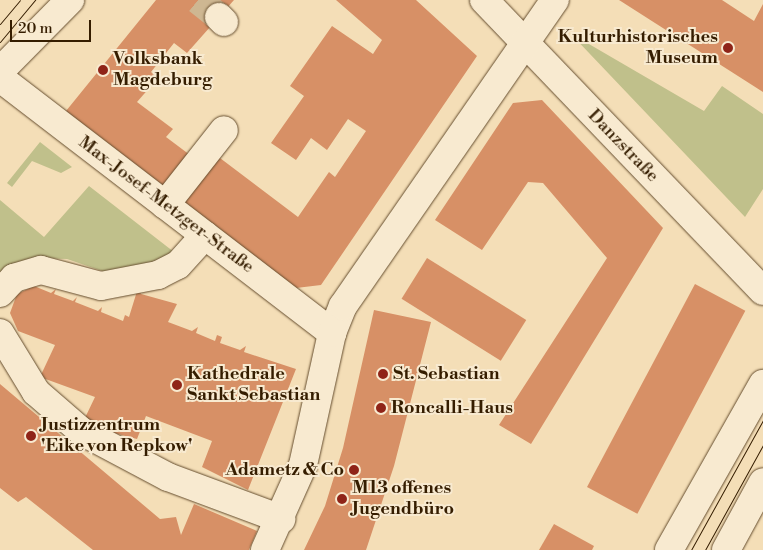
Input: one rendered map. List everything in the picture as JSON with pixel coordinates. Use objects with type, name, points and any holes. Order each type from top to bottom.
[{"type":"street","points":[[0,71],[70,0]]},
{"type":"street","name":"Danzstraße","points":[[484,0],[763,291]]},
{"type":"street","points":[[265,550],[281,519],[310,445],[332,333],[348,297],[555,0]]},
{"type":"street","name":"Max-Josef-Metzger-Straße","points":[[0,78],[332,333]]},
{"type":"street","points":[[165,205],[224,130]]},
{"type":"street","points":[[0,293],[14,278],[41,270],[101,286],[158,275],[178,265],[204,235]]},
{"type":"street","points":[[0,333],[36,392],[81,431],[168,477],[281,519]]},
{"type":"street","points":[[669,550],[763,384]]},
{"type":"street","points":[[726,550],[763,482]]},
{"type":"green space","points":[[570,33],[704,111],[722,86],[763,114],[763,189],[745,217]]},
{"type":"green space","points":[[40,142],[72,167],[61,173],[32,161],[12,187],[7,183]]},
{"type":"green space","points":[[89,186],[174,252],[163,263],[105,272],[67,259],[36,258],[0,276],[0,200],[44,237]]},
{"type":"building","points":[[156,0],[234,0],[187,53],[174,43],[151,72],[158,78],[137,102],[173,129],[166,137],[190,155],[165,187],[66,111]]},
{"type":"building","points":[[336,0],[416,0],[477,56],[321,285],[296,288],[182,200],[216,155],[298,217],[329,172],[335,177],[366,131],[348,119],[327,150],[311,138],[296,160],[271,143],[304,96],[290,86],[332,26],[373,54],[382,40]]},
{"type":"building","name":"Kulturhistorisches Museum","points":[[619,0],[722,0],[754,21],[763,4],[763,92]]},
{"type":"building","points":[[542,100],[663,228],[531,444],[499,425],[607,258],[543,183],[528,182],[482,250],[435,220],[513,103]]},
{"type":"building","points":[[427,258],[526,320],[501,361],[402,299]]},
{"type":"building","points":[[695,284],[745,311],[637,514],[587,487]]},
{"type":"building","name":"Kathedrale Sankt Sebastian","points":[[34,286],[51,293],[56,289],[54,294],[73,301],[77,297],[75,302],[98,311],[102,307],[101,312],[123,321],[125,315],[129,317],[138,288],[141,294],[177,304],[168,322],[192,331],[198,327],[196,333],[215,341],[217,335],[222,337],[220,343],[240,350],[246,346],[244,352],[296,369],[248,490],[202,467],[212,441],[146,416],[137,439],[114,433],[116,427],[106,424],[104,430],[99,428],[101,422],[84,420],[95,397],[40,377],[55,345],[18,331],[10,313],[17,294]]},
{"type":"building","name":"Roncalli-Haus","points":[[374,310],[431,322],[394,466],[366,550],[304,550],[325,506],[343,448]]},
{"type":"building","name":"Justizzentrum 'Eike von Repkow'","points":[[0,384],[160,519],[176,517],[181,535],[194,504],[257,531],[249,550],[93,550],[26,497],[18,502],[0,488]]},
{"type":"building","points":[[554,524],[594,546],[592,550],[539,550]]},
{"type":"tunnel","points":[[198,0],[219,17]]},
{"type":"tram line","points":[[0,24],[20,0]]},
{"type":"tram line","points":[[0,42],[35,0]]},
{"type":"tram line","points":[[691,550],[763,420]]},
{"type":"tram line","points":[[705,550],[763,445]]},
{"type":"place","name":"Kulturhistorisches Museum","points":[[728,48]]},
{"type":"place","name":"Volksbank Magdeburg","points":[[103,70]]},
{"type":"place","name":"St. Sebastian","points":[[383,374]]},
{"type":"place","name":"Kathedrale Sankt Sebastian","points":[[177,385]]},
{"type":"place","name":"Roncalli-Haus","points":[[381,408]]},
{"type":"place","name":"Justizzentrum 'Eike von Repkow'","points":[[31,436]]},
{"type":"place","name":"Adametz & Co","points":[[354,470]]},
{"type":"place","name":"M13 offenes Jugendbüro","points":[[342,499]]}]
